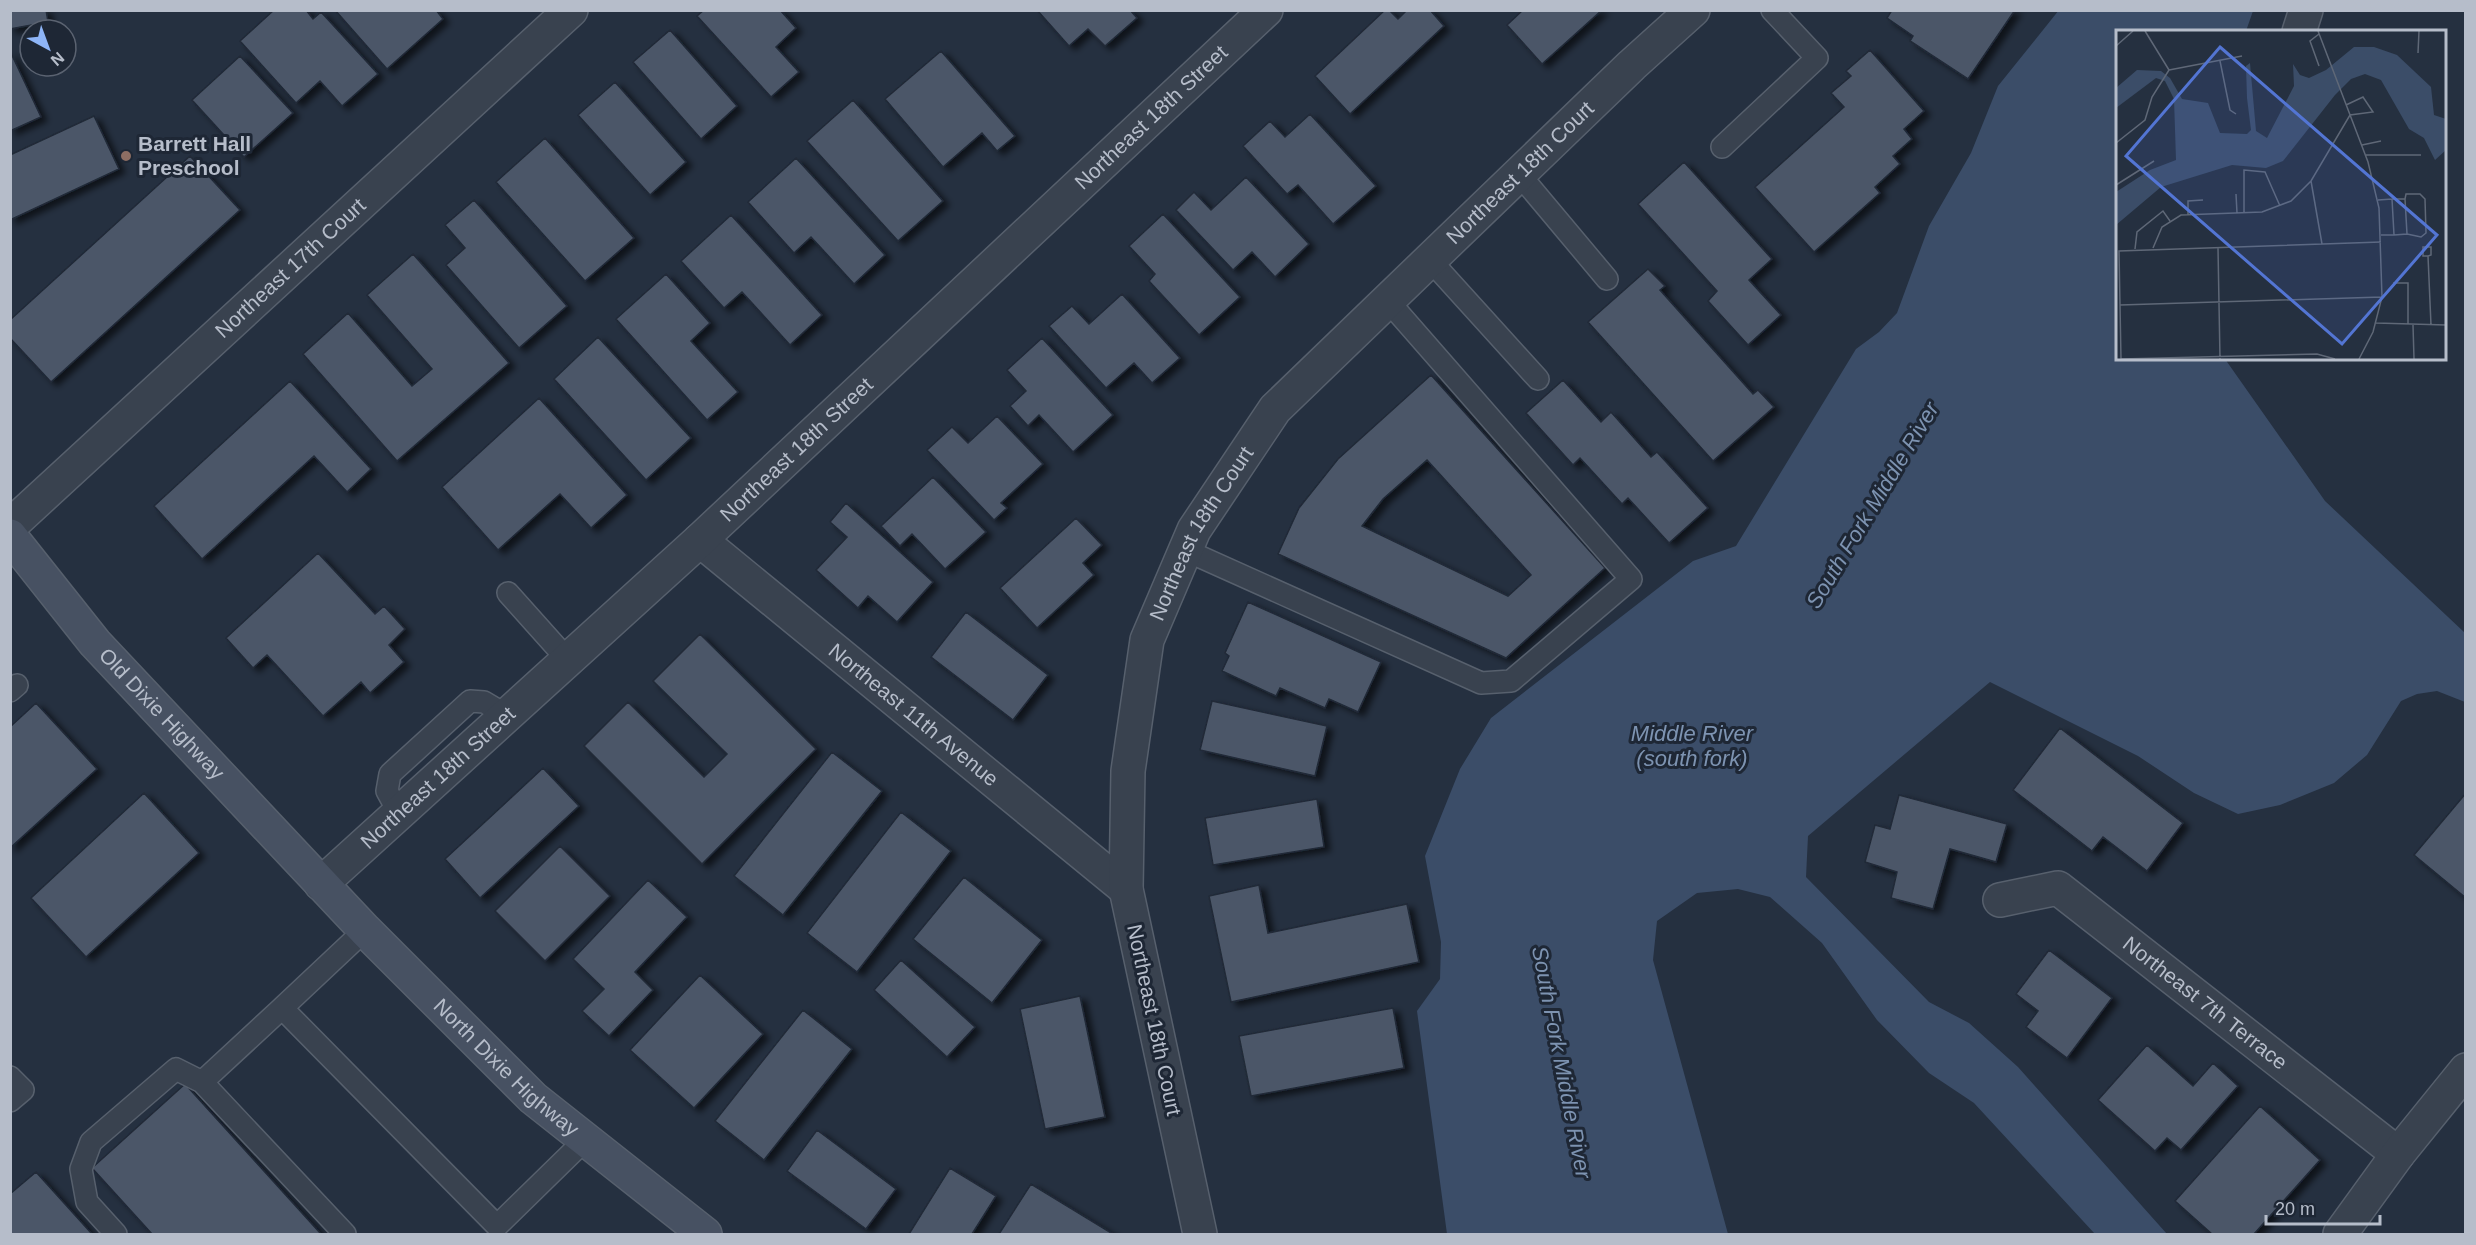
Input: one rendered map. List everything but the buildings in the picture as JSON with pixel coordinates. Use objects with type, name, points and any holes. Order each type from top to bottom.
[{"type":"street","name":"Northeast 17th Court","points":[[10,526],[571,10]]},
{"type":"street","name":"Northeast 18th Street","points":[[321,884],[700,540],[1266,10]]},
{"type":"street","name":"Northeast 18th Court","points":[[1200,1234],[1126,889],[1128,771],[1146,640],[1194,530],[1275,409],[1693,10]]},
{"type":"street","points":[[2300,30],[2306,10]]},
{"type":"street","name":"Old Dixie Highway","points":[[10,536],[95,643],[321,884]]},
{"type":"street","name":"Northeast 11th Avenue","points":[[700,540],[1126,889]]},
{"type":"street","name":"North Dixie Highway","points":[[321,884],[533,1098],[705,1234]]},
{"type":"street","name":"Northeast 7th Terrace","points":[[2000,900],[2058,888],[2398,1154]]},
{"type":"street","points":[[2340,1234],[2398,1154],[2466,1070]]},
{"type":"lane","points":[[1722,147],[1817,58],[1772,10]]},
{"type":"lane","points":[[1519,174],[1608,279]]},
{"type":"lane","points":[[1430,260],[1538,379]]},
{"type":"lane","points":[[1185,550],[1481,683],[1511,681],[1631,579],[1388,301]]},
{"type":"lane","points":[[508,593],[567,659]]},
{"type":"lane","points":[[202,1082],[365,930]]},
{"type":"lane","points":[[282,1008],[492,1230],[585,1140]]},
{"type":"lane","points":[[116,1234],[87,1202],[81,1169],[91,1142],[176,1069],[202,1082],[345,1234]]},
{"type":"lane","points":[[10,1077],[24,1090],[10,1101]]},
{"type":"water","points":[[2059,10],[2253,11],[2246,30],[2116,30],[2116,360],[2226,360],[2325,501],[2465,633],[2465,702],[2437,691],[2417,694],[2401,701],[2367,755],[2334,783],[2280,805],[2238,814],[2194,793],[2138,756],[1990,682],[1808,836],[1806,877],[1929,1002],[1969,1023],[2018,1067],[2167,1234],[2095,1234],[1974,1103],[1929,1073],[1877,1020],[1822,943],[1770,897],[1738,889],[1697,893],[1657,921],[1653,960],[1728,1234],[1447,1234],[1417,1011],[1440,979],[1441,942],[1425,856],[1460,769],[1491,718],[1693,561],[1736,546],[1856,349],[1879,332],[1897,313],[1929,226],[1971,153],[1998,86]]},
{"type":"place","name":"Barrett Hall Preschool","points":[[126,156]]},
{"type":"water label","name":"South Fork Middle River","points":[[1872,505]]},
{"type":"water label","name":"Middle River (south fork)","points":[[1692,746]]},
{"type":"water label","name":"South Fork Middle River","points":[[1562,1062]]}]
